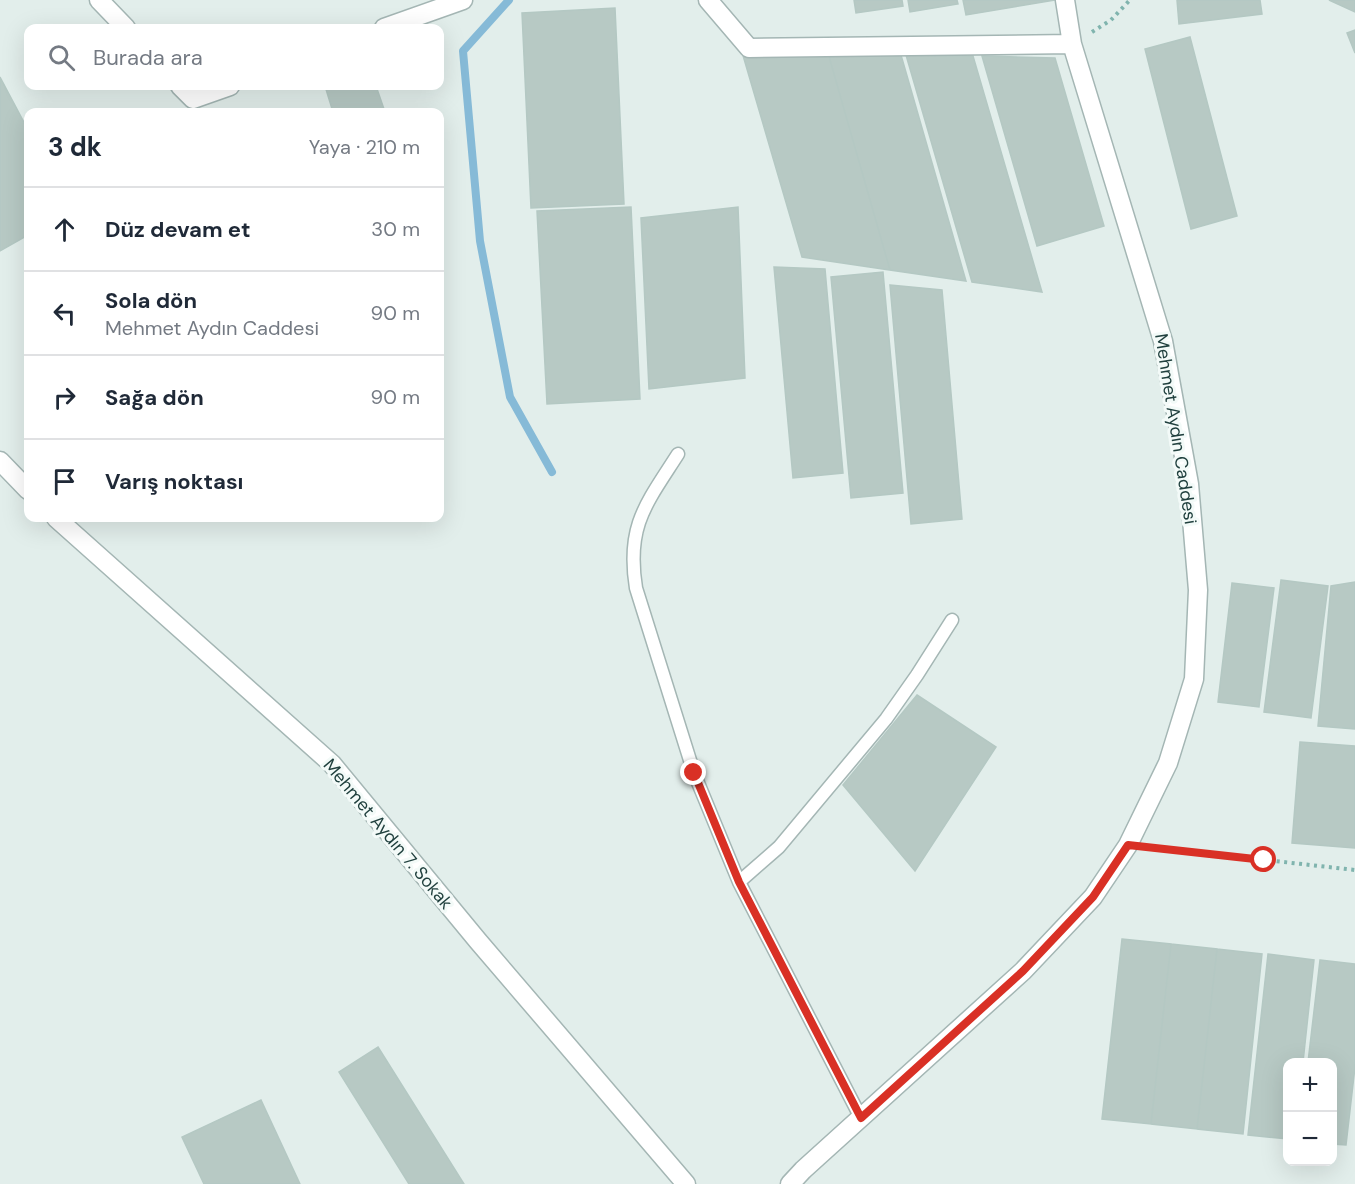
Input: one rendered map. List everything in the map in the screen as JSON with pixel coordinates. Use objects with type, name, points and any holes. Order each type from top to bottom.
[{"type":"street","points":[[99,0],[122,24]]},
{"type":"street","points":[[395,24],[464,0]]},
{"type":"street","points":[[708,0],[749,48],[1072,44]]},
{"type":"street","name":"Mehmet Aydın Caddesi","points":[[790,1184],[1023,971],[1093,897],[1128,845],[1168,763],[1194,679],[1198,590],[1189,484],[1163,341],[1072,44],[1065,0]]},
{"type":"street","points":[[184,90],[193,99],[219,90]]},
{"type":"street","points":[[0,461],[24,485]]},
{"type":"street","name":"Mehmet Aydın 7. Sokak","points":[[60,522],[332,764],[478,941],[686,1184]]},
{"type":"lane","points":[[678,454],[638,522],[633,544],[636,588],[694,773],[739,882],[861,1118]]},
{"type":"lane","points":[[739,882],[778,847],[886,719],[952,620]]},
{"type":"path","points":[[1072,44],[1112,20],[1130,0]]},
{"type":"path","points":[[1128,845],[1355,870]]},
{"type":"building","points":[[854,0],[902,0],[903,6],[856,13]]},
{"type":"building","points":[[908,0],[957,0],[958,4],[910,12]]},
{"type":"building","points":[[963,0],[1055,0],[966,15]]},
{"type":"building","points":[[1177,0],[1260,0],[1262,14],[1179,24]]},
{"type":"building","points":[[1329,0],[1355,0],[1355,12]]},
{"type":"building","points":[[615,8],[624,204],[531,208],[522,13]]},
{"type":"building","points":[[1355,30],[1355,53],[1347,33]]},
{"type":"building","points":[[1190,37],[1237,216],[1191,229],[1145,49]]},
{"type":"building","points":[[742,52],[828,53],[890,270],[802,257]]},
{"type":"building","points":[[828,53],[901,55],[966,281],[890,270]]},
{"type":"building","points":[[906,55],[973,56],[1042,292],[972,282]]},
{"type":"building","points":[[982,56],[1055,58],[1104,226],[1037,246]]},
{"type":"building","points":[[0,77],[24,122],[24,237],[0,251]]},
{"type":"building","points":[[326,90],[377,90],[384,108],[332,108]]},
{"type":"building","points":[[631,207],[640,399],[547,404],[537,211]]},
{"type":"building","points":[[738,207],[745,378],[649,389],[641,218]]},
{"type":"building","points":[[774,267],[825,269],[843,473],[793,478]]},
{"type":"building","points":[[883,272],[903,493],[851,498],[831,277]]},
{"type":"building","points":[[890,285],[942,290],[962,519],[911,524]]},
{"type":"building","points":[[1281,580],[1328,586],[1311,718],[1264,712]]},
{"type":"building","points":[[1355,582],[1355,729],[1318,726],[1331,586]]},
{"type":"building","points":[[1232,583],[1274,588],[1259,707],[1218,702]]},
{"type":"building","points":[[917,695],[996,747],[915,871],[843,785]]},
{"type":"building","points":[[1300,742],[1355,746],[1355,848],[1292,843]]},
{"type":"building","points":[[1122,939],[1171,944],[1151,1124],[1102,1119]]},
{"type":"building","points":[[1171,944],[1217,949],[1197,1129],[1151,1124]]},
{"type":"building","points":[[1217,949],[1262,954],[1243,1134],[1197,1129]]},
{"type":"building","points":[[1268,954],[1314,960],[1303,1058],[1283,1058],[1283,1138],[1248,1135]]},
{"type":"building","points":[[1320,960],[1355,964],[1355,1067],[1346,1145],[1337,1144],[1337,1058],[1308,1058]]},
{"type":"building","points":[[378,1047],[464,1184],[409,1184],[339,1072]]},
{"type":"building","points":[[261,1100],[300,1184],[204,1184],[182,1137]]},
{"type":"waterway","points":[[509,0],[463,51],[480,241],[510,397],[552,472]]},
{"type":"route","points":[[694,773],[739,882],[861,1118],[1023,971],[1093,897],[1128,845],[1264,860]]}]
